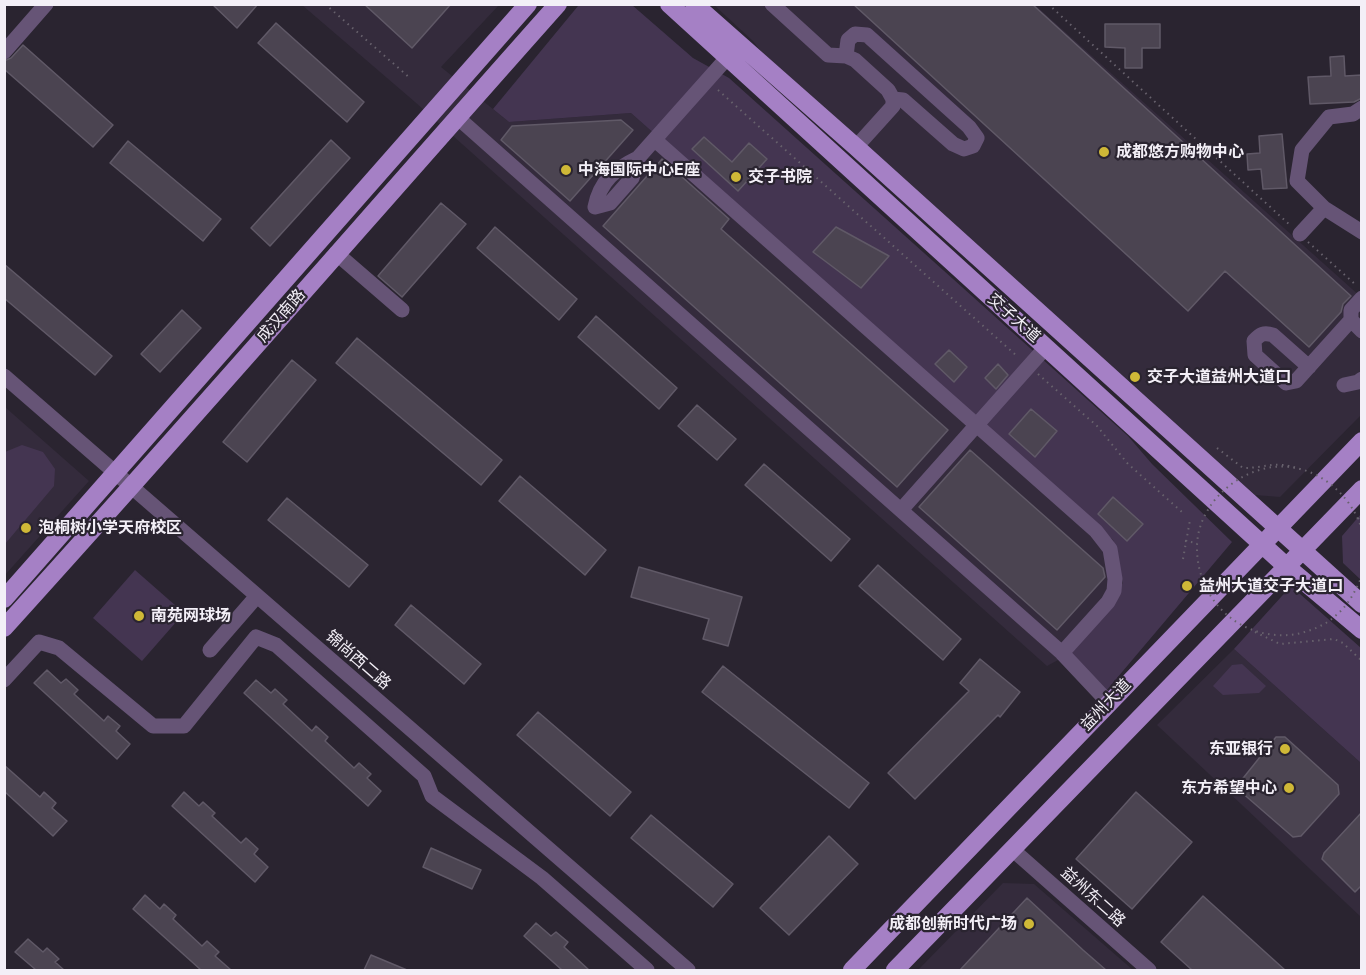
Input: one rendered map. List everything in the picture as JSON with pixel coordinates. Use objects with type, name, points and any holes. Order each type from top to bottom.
[{"type":"main road","name":"成汉南路","points":[[4,599],[528,4]]},
{"type":"main road","name":"成汉南路","points":[[4,628],[132,488],[336,253],[558,4]]},
{"type":"main road","name":"交子大道","points":[[669,4],[1287,567],[1362,630]]},
{"type":"main road","name":"交子大道","points":[[694,4],[856,147],[1362,604]]},
{"type":"main road","name":"益州大道","points":[[852,970],[1362,441]]},
{"type":"main road","name":"益州大道","points":[[895,970],[1362,489]]},
{"type":"street","points":[[4,52],[46,4]]},
{"type":"street","points":[[772,4],[828,55],[855,60],[888,90],[894,99],[893,106],[856,147]]},
{"type":"street","points":[[846,57],[848,40],[855,34],[867,35],[969,127],[977,138],[973,146],[964,149],[953,144],[903,100],[894,99]]},
{"type":"street","points":[[580,226],[595,207],[598,191],[620,167],[638,158],[728,58]]},
{"type":"street","points":[[1362,108],[1353,114],[1329,117],[1302,150],[1297,181],[1324,208],[1362,232]]},
{"type":"street","points":[[457,117],[1062,653],[1109,703]]},
{"type":"street","points":[[655,140],[1096,531],[1110,549],[1115,579],[1114,591],[1108,602],[1062,653]]},
{"type":"street","points":[[1300,234],[1324,208]]},
{"type":"street","points":[[336,253],[402,310]]},
{"type":"street","points":[[1309,367],[1356,325],[1351,310],[1362,298]]},
{"type":"street","points":[[901,510],[1046,347]]},
{"type":"street","points":[[1344,384],[1358,382],[1362,379]]},
{"type":"street","name":"锦尚西二路","points":[[6,382],[117,473],[688,970]]},
{"type":"street","points":[[210,650],[257,596]]},
{"type":"street","points":[[4,680],[39,642],[59,648],[153,726],[184,726],[256,637],[276,645],[424,776],[432,796],[542,878],[647,970]]},
{"type":"street","name":"益州东二路","points":[[1013,850],[1149,970]]},
{"type":"path","points":[[325,4],[410,78]]},
{"type":"path","points":[[1048,4],[1362,290]]},
{"type":"path","points":[[716,88],[1097,426],[1128,464],[1182,512]]},
{"type":"path","points":[[1217,448],[1243,468],[1285,464],[1326,480],[1345,497],[1358,518],[1362,528],[1362,537]]},
{"type":"path","points":[[1300,469],[1261,470],[1242,477],[1225,489],[1211,505],[1202,523],[1197,543],[1198,566],[1205,588],[1218,607],[1235,622],[1280,644],[1334,639],[1343,643],[1362,661]]},
{"type":"path","points":[[1183,559],[1190,520]]},
{"type":"path","points":[[1185,541],[1197,543]]},
{"type":"path","points":[[1255,632],[1282,636],[1310,632],[1334,618],[1352,598],[1362,576]]},
{"type":"shaded area","points":[[302,5],[499,5],[441,67],[509,122],[631,113],[1113,540],[1124,583],[1071,653],[1047,666],[415,102]]},
{"type":"shaded area","points":[[632,5],[693,58],[729,78],[1128,436],[1152,464],[1232,542],[1106,691],[1071,653],[1123,583],[1113,540],[631,113],[509,122],[493,109],[578,6]]},
{"type":"shaded area","points":[[714,5],[1035,5],[1361,297],[1361,415],[1280,497],[1255,495],[776,71],[753,41]]},
{"type":"shaded area","name":"泡桐树小学天府校区","points":[[5,407],[89,481],[5,575]]},
{"type":"shaded area","points":[[22,445],[43,452],[55,469],[54,486],[5,544],[5,452]]},
{"type":"shaded area","points":[[1361,514],[1361,580],[1343,563],[1342,536]]},
{"type":"shaded area","name":"南苑网球场","points":[[135,570],[184,613],[142,661],[93,618]]},
{"type":"shaded area","points":[[1291,586],[1361,648],[1361,763],[1234,649]]},
{"type":"shaded area","points":[[1234,649],[1361,763],[1361,917],[1157,725]]},
{"type":"shaded area","points":[[1242,664],[1266,686],[1259,693],[1223,695],[1213,686],[1232,665]]},
{"type":"shaded area","points":[[1003,883],[1034,884],[1133,970],[918,970]]},
{"type":"building","points":[[212,4],[258,4],[237,28]]},
{"type":"building","points":[[364,4],[451,4],[412,48]]},
{"type":"building","name":"成都悠方购物中心","points":[[853,4],[1032,4],[1351,296],[1343,304],[1341,312],[1309,347],[1225,271],[1188,311]]},
{"type":"building","points":[[276,23],[364,102],[347,122],[258,43]]},
{"type":"building","points":[[1105,24],[1160,24],[1160,48],[1142,48],[1142,68],[1125,68],[1125,48],[1105,47]]},
{"type":"building","points":[[23,45],[113,125],[93,147],[4,69],[4,61],[11,58]]},
{"type":"building","points":[[1344,56],[1345,76],[1362,75],[1362,98],[1354,102],[1310,104],[1308,77],[1331,76],[1330,57]]},
{"type":"building","name":"中海国际中心E座","points":[[621,120],[633,130],[570,201],[501,140],[512,126]]},
{"type":"building","points":[[1282,134],[1287,188],[1263,189],[1261,169],[1248,170],[1247,154],[1260,153],[1259,136]]},
{"type":"building","name":"交子书院","points":[[704,137],[732,162],[749,143],[767,159],[738,191],[692,149]]},
{"type":"building","points":[[331,140],[350,158],[270,246],[251,228]]},
{"type":"building","points":[[128,141],[221,219],[203,241],[110,163]]},
{"type":"building","points":[[662,159],[729,219],[721,229],[948,430],[897,487],[603,226]]},
{"type":"building","points":[[441,203],[466,224],[402,297],[378,276]]},
{"type":"building","points":[[495,227],[577,299],[559,320],[477,248]]},
{"type":"building","points":[[836,227],[889,256],[861,288],[813,252]]},
{"type":"building","points":[[4,264],[112,356],[95,375],[4,298]]},
{"type":"building","points":[[182,310],[201,328],[160,372],[141,354]]},
{"type":"building","points":[[596,316],[677,388],[659,409],[578,337]]},
{"type":"building","points":[[357,338],[502,460],[481,485],[336,363]]},
{"type":"building","points":[[949,350],[967,367],[954,382],[935,364]]},
{"type":"building","points":[[292,360],[316,380],[247,462],[223,442]]},
{"type":"building","points":[[998,364],[1008,375],[996,389],[985,378]]},
{"type":"building","points":[[697,405],[736,439],[717,460],[678,426]]},
{"type":"building","points":[[1031,409],[1057,431],[1035,457],[1009,434]]},
{"type":"building","points":[[970,450],[1103,568],[1105,577],[1057,630],[919,507]]},
{"type":"building","points":[[764,464],[850,539],[831,561],[745,485]]},
{"type":"building","points":[[520,476],[606,550],[585,575],[499,501]]},
{"type":"building","points":[[1113,497],[1143,524],[1127,541],[1098,514]]},
{"type":"building","points":[[287,498],[368,565],[349,587],[268,520]]},
{"type":"building","points":[[878,565],[961,639],[943,660],[859,586]]},
{"type":"building","points":[[639,567],[742,597],[728,646],[703,639],[709,619],[631,597]]},
{"type":"building","points":[[411,605],[481,664],[464,684],[395,625]]},
{"type":"building","points":[[980,659],[1020,692],[1000,717],[998,715],[915,799],[888,773],[969,691],[960,683]]},
{"type":"building","points":[[723,666],[869,783],[849,808],[702,692]]},
{"type":"building","points":[[47,670],[61,683],[66,679],[78,690],[74,694],[104,721],[108,716],[120,726],[116,731],[130,744],[117,759],[34,683]]},
{"type":"building","points":[[256,680],[271,693],[275,689],[287,700],[283,704],[312,731],[316,726],[328,737],[325,741],[354,768],[359,763],[371,774],[367,778],[381,791],[368,806],[244,693]]},
{"type":"building","points":[[538,712],[631,792],[610,816],[517,735]]},
{"type":"building","name":"东方希望中心","points":[[1276,737],[1285,737],[1338,785],[1339,794],[1301,836],[1293,837],[1240,791],[1240,782]]},
{"type":"building","points":[[4,765],[40,797],[44,792],[56,803],[52,808],[67,821],[53,836],[4,791]]},
{"type":"building","points":[[184,792],[199,806],[203,802],[215,813],[212,816],[241,843],[246,838],[258,849],[254,854],[268,867],[255,882],[172,806]]},
{"type":"building","points":[[1136,792],[1192,842],[1132,909],[1076,859]]},
{"type":"building","points":[[1362,812],[1362,885],[1355,892],[1322,859],[1324,853]]},
{"type":"building","points":[[651,815],[733,884],[713,907],[631,838]]},
{"type":"building","points":[[829,836],[858,864],[789,935],[760,908]]},
{"type":"building","points":[[431,848],[481,870],[472,889],[423,867]]},
{"type":"building","points":[[145,895],[160,909],[164,904],[176,915],[173,919],[202,946],[207,941],[219,952],[215,956],[231,970],[201,970],[133,909]]},
{"type":"building","points":[[1203,896],[1285,970],[1192,970],[1161,942]]},
{"type":"building","name":"成都创新时代广场","points":[[1027,898],[1083,950],[1106,970],[960,970]]},
{"type":"building","points":[[536,923],[551,936],[556,932],[568,942],[564,947],[589,970],[562,970],[524,936]]},
{"type":"building","points":[[28,939],[43,952],[47,948],[59,959],[55,962],[64,970],[36,970],[15,952]]},
{"type":"building","points":[[371,955],[407,970],[364,970]]},
{"type":"place","name":"成都悠方购物中心","points":[[1104,152]]},
{"type":"place","name":"中海国际中心E座","points":[[566,170]]},
{"type":"place","name":"交子书院","points":[[736,177]]},
{"type":"place","name":"交子大道益州大道口","points":[[1135,377]]},
{"type":"place","name":"泡桐树小学天府校区","points":[[26,528]]},
{"type":"place","name":"益州大道交子大道口","points":[[1187,586]]},
{"type":"place","name":"南苑网球场","points":[[139,616]]},
{"type":"place","name":"东亚银行","points":[[1285,749]]},
{"type":"place","name":"东方希望中心","points":[[1289,788]]},
{"type":"place","name":"成都创新时代广场","points":[[1029,924]]}]
